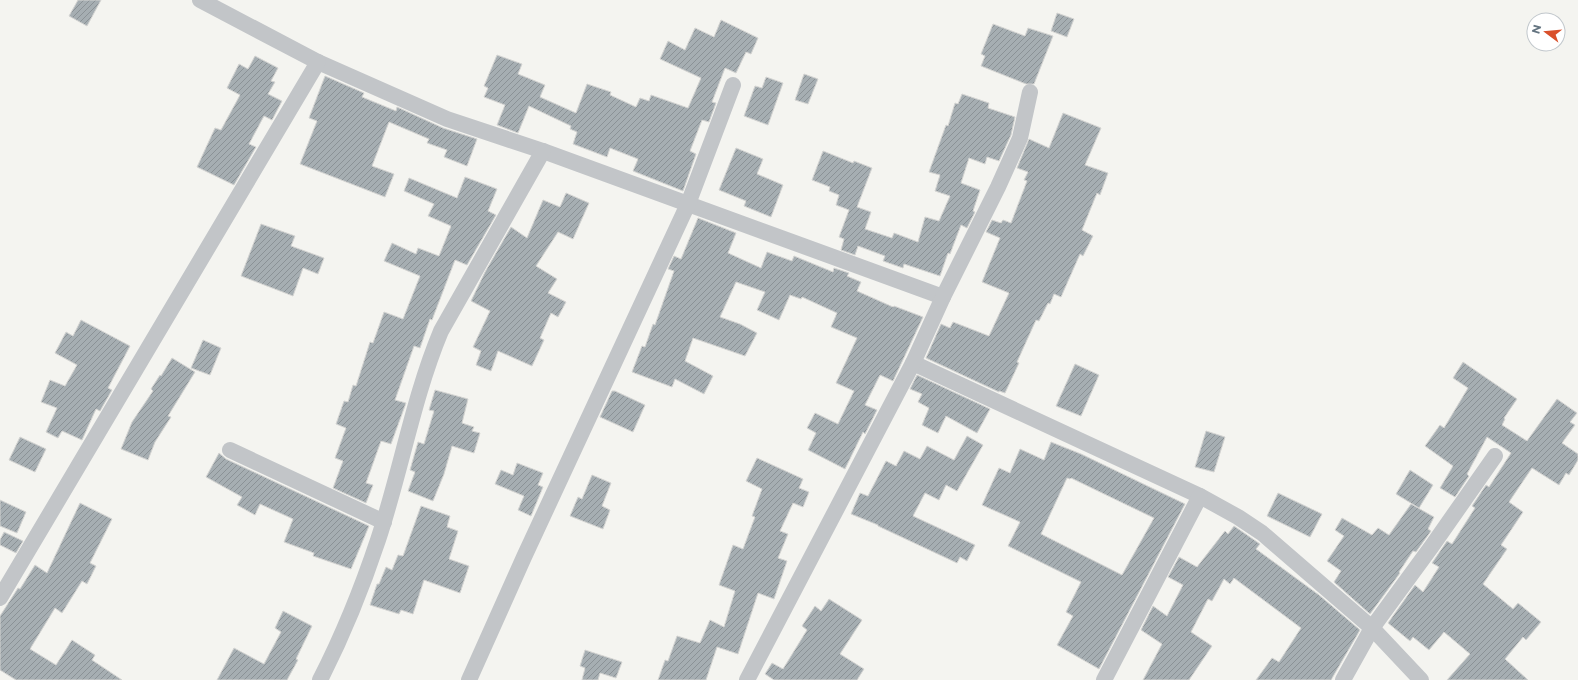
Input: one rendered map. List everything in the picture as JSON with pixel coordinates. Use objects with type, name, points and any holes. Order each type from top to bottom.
[{"type":"street","points":[[200,0],[318,62],[447,119],[543,151],[943,297]]},
{"type":"street","points":[[0,598],[318,62]]},
{"type":"street","points":[[469,680],[527,550],[688,204],[733,85]]},
{"type":"street","points":[[746,680],[913,363],[943,297],[998,187],[1020,138],[1030,92]]},
{"type":"street","points":[[320,680],[350,616],[384,522],[418,395],[429,361],[442,331],[543,151]]},
{"type":"street","points":[[913,363],[1200,496],[1238,516],[1262,533],[1372,628],[1422,680]]},
{"type":"street","points":[[230,450],[384,522]]},
{"type":"street","points":[[1343,680],[1372,628],[1495,456]]},
{"type":"street","points":[[1104,680],[1200,496]]},
{"type":"building","points":[[78,0],[101,0],[87,26],[69,16]]},
{"type":"building","points":[[1057,13],[1074,19],[1067,37],[1051,31]]},
{"type":"building","points":[[721,20],[758,38],[751,54],[746,52],[736,73],[725,68],[712,102],[716,103],[709,122],[702,120],[690,151],[696,154],[683,191],[633,171],[638,159],[610,148],[607,157],[573,144],[577,132],[570,129],[571,126],[529,106],[518,133],[497,125],[505,105],[484,97],[488,88],[484,86],[497,55],[522,64],[518,74],[545,85],[540,97],[576,113],[587,84],[611,92],[610,95],[636,107],[640,98],[649,101],[651,95],[688,108],[701,78],[660,59],[668,41],[685,50],[695,28],[714,37]]},
{"type":"building","points":[[993,24],[1025,36],[1028,28],[1053,36],[1034,84],[1026,84],[981,66],[985,56],[981,54]]},
{"type":"building","points":[[255,56],[278,68],[271,81],[275,82],[268,94],[282,101],[272,120],[264,116],[249,144],[256,147],[234,185],[197,167],[215,128],[221,130],[240,95],[227,88],[239,64],[248,69]]},
{"type":"building","points":[[804,74],[818,79],[808,104],[795,100]]},
{"type":"building","points":[[325,76],[364,93],[362,97],[396,111],[397,107],[443,128],[477,139],[467,166],[444,157],[447,150],[427,143],[429,139],[389,122],[372,166],[394,174],[385,197],[300,164],[317,121],[309,118]]},
{"type":"building","points":[[766,77],[783,83],[768,125],[744,116],[755,86],[762,88]]},
{"type":"building","points":[[962,94],[989,103],[988,108],[1015,117],[1011,135],[999,161],[987,157],[985,164],[969,158],[961,183],[980,190],[973,211],[975,212],[967,228],[961,225],[950,254],[948,253],[940,276],[904,264],[903,268],[883,261],[885,256],[858,246],[855,255],[841,250],[844,239],[839,237],[849,210],[836,205],[839,195],[829,191],[830,187],[812,180],[823,151],[853,163],[854,161],[872,168],[857,207],[871,212],[865,229],[892,238],[894,233],[918,242],[925,217],[939,221],[950,196],[935,191],[940,175],[929,172],[946,125],[948,126],[955,103],[958,104]]},
{"type":"building","points":[[1063,113],[1101,128],[1085,165],[1108,173],[1100,195],[1097,193],[1082,230],[1093,236],[1083,256],[1080,254],[1061,297],[1054,294],[1050,304],[1048,303],[1039,321],[1036,320],[1005,393],[999,392],[926,358],[941,324],[950,328],[953,322],[989,336],[1009,293],[982,282],[1000,238],[986,232],[992,220],[1001,223],[1003,220],[1011,223],[1027,181],[1024,180],[1028,172],[1017,168],[1029,139],[1049,148]]},
{"type":"building","points":[[736,148],[763,159],[757,174],[783,185],[771,217],[744,206],[746,201],[719,190]]},
{"type":"building","points":[[465,177],[497,189],[488,211],[496,215],[467,265],[455,260],[432,320],[430,319],[420,348],[414,346],[395,400],[406,403],[391,444],[381,441],[366,483],[373,485],[366,503],[333,488],[343,461],[335,458],[346,428],[336,424],[344,401],[348,402],[353,385],[356,386],[370,342],[373,343],[384,312],[403,319],[420,276],[384,261],[392,243],[416,254],[418,248],[439,256],[451,226],[428,216],[434,204],[404,191],[409,178],[457,198]]},
{"type":"building","points":[[566,193],[589,203],[573,239],[558,232],[536,266],[557,279],[548,293],[566,302],[558,317],[551,313],[540,338],[544,340],[532,366],[498,351],[491,371],[476,365],[481,351],[473,347],[490,311],[471,301],[485,272],[511,227],[527,238],[543,200],[560,207]]},
{"type":"building","points":[[698,218],[736,233],[728,253],[761,268],[767,252],[792,261],[794,256],[833,272],[834,268],[849,273],[847,276],[861,282],[857,291],[893,307],[894,306],[923,317],[893,381],[880,375],[865,405],[877,410],[865,434],[863,432],[845,469],[808,450],[816,433],[807,428],[815,413],[838,424],[854,391],[836,383],[857,338],[831,327],[837,313],[802,297],[801,299],[790,295],[779,320],[757,310],[765,292],[736,282],[720,317],[740,324],[757,333],[745,356],[693,338],[685,361],[713,376],[704,394],[675,379],[672,387],[632,372],[642,346],[645,347],[653,324],[655,325],[674,271],[668,269],[674,256],[681,259]]},
{"type":"building","points":[[261,224],[295,236],[291,246],[324,258],[318,274],[303,268],[293,296],[241,276]]},
{"type":"building","points":[[81,320],[130,346],[108,388],[112,390],[100,411],[96,409],[82,440],[62,431],[58,438],[46,432],[57,408],[41,402],[50,380],[65,386],[77,365],[55,353],[66,332],[73,336]]},
{"type":"building","points":[[203,340],[221,348],[210,375],[191,368]]},
{"type":"building","points":[[172,358],[195,372],[168,416],[171,417],[155,442],[148,460],[121,449],[132,422],[153,391],[151,389]]},
{"type":"building","points":[[1463,362],[1517,399],[1504,418],[1505,419],[1502,425],[1527,441],[1557,399],[1577,413],[1570,422],[1575,425],[1562,443],[1578,454],[1578,460],[1569,475],[1566,473],[1559,485],[1532,468],[1509,502],[1523,512],[1501,545],[1507,549],[1483,584],[1513,609],[1518,603],[1541,622],[1526,640],[1523,637],[1505,659],[1528,680],[1447,680],[1470,654],[1444,632],[1429,650],[1413,637],[1410,641],[1388,623],[1415,585],[1423,592],[1439,567],[1432,563],[1447,541],[1452,544],[1475,508],[1472,506],[1486,485],[1489,487],[1511,453],[1487,437],[1467,474],[1469,476],[1455,497],[1440,488],[1453,466],[1425,446],[1440,425],[1444,428],[1468,388],[1453,378]]},
{"type":"building","points":[[1075,364],[1099,375],[1081,416],[1056,406]]},
{"type":"building","points":[[917,375],[990,409],[977,433],[946,416],[938,433],[922,425],[929,408],[918,402],[922,394],[910,389]]},
{"type":"building","points":[[435,390],[468,399],[462,423],[474,427],[472,431],[480,433],[474,453],[452,446],[444,474],[433,501],[408,491],[415,472],[410,470],[418,442],[424,444],[434,411],[429,410]]},
{"type":"building","points":[[612,391],[645,405],[633,432],[600,417]]},
{"type":"building","points":[[1206,431],[1225,437],[1214,472],[1195,467]]},
{"type":"building","points":[[967,436],[983,445],[957,491],[946,485],[939,500],[925,493],[913,516],[975,545],[967,561],[960,557],[957,563],[878,525],[851,514],[860,493],[868,496],[886,461],[896,466],[904,451],[920,459],[927,446],[954,460]]},
{"type":"building","points":[[20,437],[46,449],[35,472],[9,460]]},
{"type":"building","points":[[1051,442],[1081,454],[1185,504],[1099,669],[1057,645],[1073,616],[1066,612],[1081,582],[1008,546],[1020,522],[982,505],[999,468],[1010,473],[1020,449],[1044,460]],"holes":[[[1067,478],[1071,478],[1154,518],[1122,575],[1041,534]]]},
{"type":"building","points":[[219,453],[226,459],[369,526],[351,569],[313,556],[314,553],[284,542],[293,519],[260,504],[255,515],[237,505],[242,497],[206,477]]},
{"type":"building","points":[[757,458],[803,479],[799,488],[809,492],[803,507],[793,503],[780,531],[788,534],[778,558],[787,561],[774,599],[758,593],[738,654],[717,647],[706,680],[658,680],[665,660],[668,661],[677,636],[700,643],[710,620],[724,627],[735,591],[719,585],[733,545],[743,549],[755,517],[752,516],[762,489],[746,481]]},
{"type":"building","points":[[517,463],[543,473],[538,485],[543,487],[531,516],[518,510],[524,496],[495,484],[501,470],[513,475]]},
{"type":"building","points":[[1410,470],[1433,485],[1419,508],[1396,494]]},
{"type":"building","points":[[592,475],[611,483],[602,506],[610,510],[603,529],[570,516],[578,497],[582,499]]},
{"type":"building","points":[[1278,493],[1322,514],[1310,537],[1267,516]]},
{"type":"building","points":[[0,500],[26,512],[17,533],[0,526]]},
{"type":"building","points":[[80,503],[112,519],[90,563],[96,566],[87,584],[82,581],[62,613],[55,608],[30,649],[56,665],[72,640],[95,655],[92,660],[122,680],[16,680],[0,670],[0,616],[18,588],[20,589],[35,565],[47,573]]},
{"type":"building","points":[[1411,504],[1434,517],[1428,529],[1431,531],[1416,552],[1413,551],[1399,572],[1400,573],[1370,614],[1334,582],[1341,571],[1327,561],[1344,536],[1335,530],[1342,518],[1372,535],[1378,528],[1389,535]]},
{"type":"building","points":[[421,506],[450,516],[447,527],[458,531],[449,559],[469,566],[460,593],[424,580],[413,614],[401,610],[399,614],[370,605],[377,584],[379,584],[386,567],[392,570],[398,555],[403,556]]},
{"type":"building","points":[[1234,526],[1260,544],[1256,549],[1319,595],[1360,630],[1331,680],[1256,680],[1272,658],[1279,662],[1301,628],[1234,578],[1230,584],[1224,579],[1212,601],[1208,599],[1191,632],[1212,646],[1189,680],[1143,680],[1162,644],[1141,630],[1153,606],[1167,616],[1183,585],[1168,577],[1179,557],[1197,567],[1225,531],[1228,534]]},
{"type":"building","points":[[4,532],[23,541],[16,553],[0,545],[0,540]]},
{"type":"building","points":[[829,599],[862,620],[840,654],[864,669],[857,680],[774,680],[765,674],[772,663],[783,669],[807,630],[802,626],[815,606],[821,611]]},
{"type":"building","points":[[283,611],[312,626],[296,659],[298,660],[287,680],[217,680],[234,648],[264,664],[281,632],[275,628]]},
{"type":"building","points":[[585,650],[622,662],[616,678],[600,673],[598,680],[582,680],[585,668],[580,666]]}]
